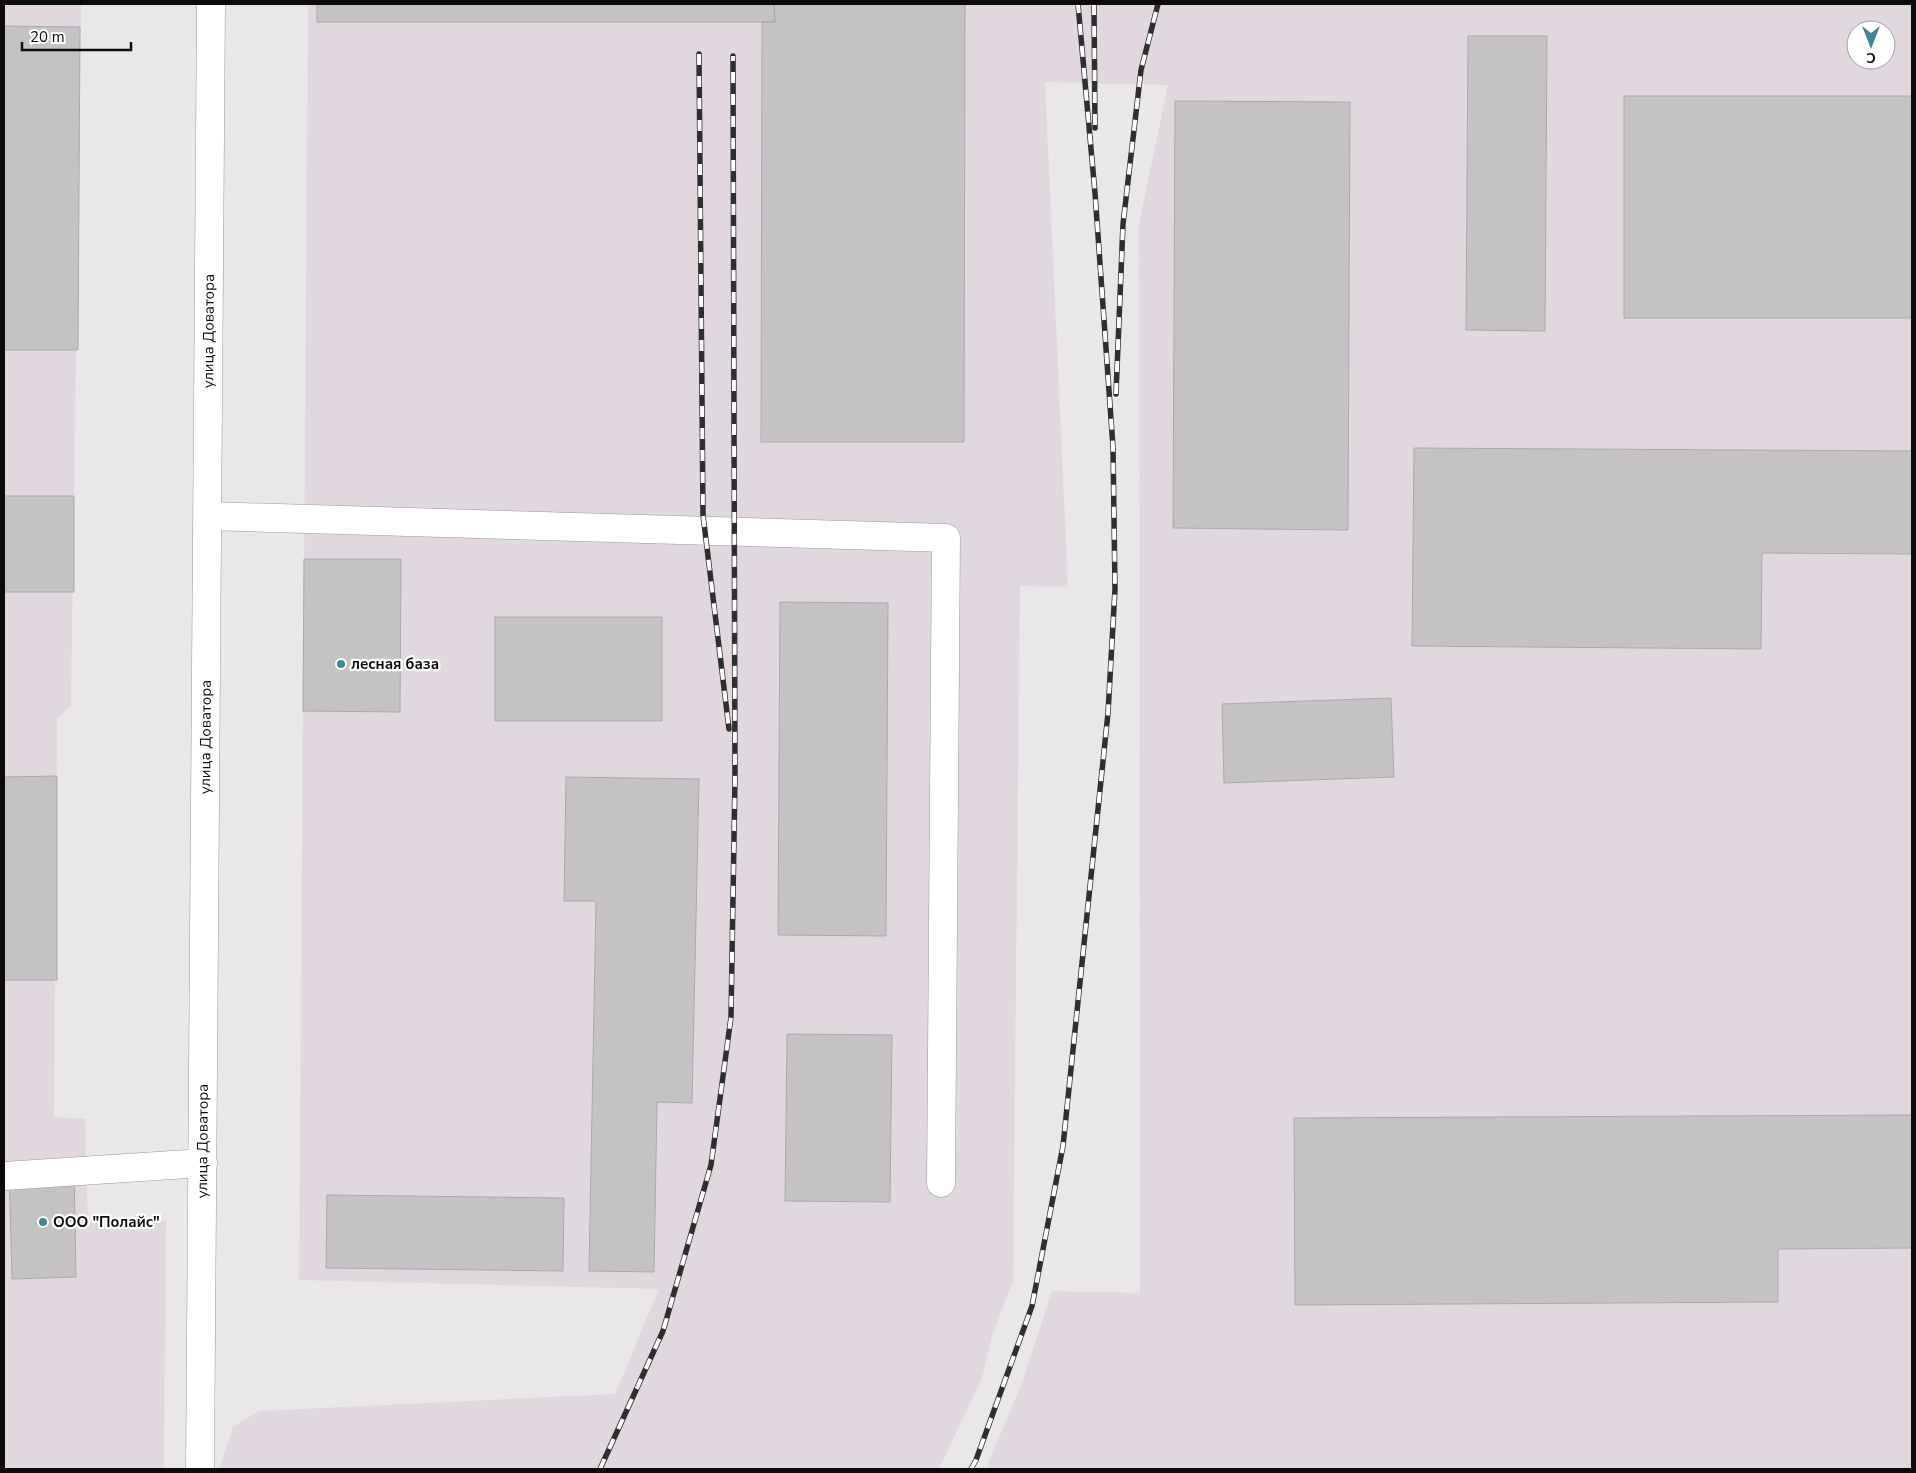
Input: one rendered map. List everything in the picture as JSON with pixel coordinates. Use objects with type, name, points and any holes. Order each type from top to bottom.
[{"type":"street","name":"улица Доватора","points":[[200,1469],[211,4]]},
{"type":"street","points":[[208,516],[946,538],[941,1183]]},
{"type":"street","points":[[4,1176],[203,1163]]},
{"type":"shaded area","points":[[4,4],[81,4],[71,706],[57,718],[54,1117],[85,1119],[88,1221],[166,1221],[164,1469],[4,1469]]},
{"type":"shaded area","points":[[308,4],[1912,4],[1912,1469],[986,1469],[1023,1380],[1052,1291],[1140,1293],[1139,224],[1168,85],[1045,82],[1068,587],[1020,586],[1013,1281],[992,1336],[982,1378],[939,1469],[219,1469],[233,1427],[259,1411],[615,1394],[659,1289],[299,1280]]},
{"type":"building","points":[[317,4],[774,4],[775,22],[317,22]]},
{"type":"building","points":[[774,4],[965,4],[964,442],[761,442],[762,22],[775,22]]},
{"type":"building","points":[[4,26],[80,27],[78,350],[4,350]]},
{"type":"building","points":[[1468,36],[1547,36],[1545,331],[1466,330]]},
{"type":"building","points":[[1624,96],[1912,96],[1912,318],[1624,318]]},
{"type":"building","points":[[1175,101],[1350,102],[1348,530],[1173,528]]},
{"type":"building","points":[[1414,448],[1912,451],[1912,554],[1762,553],[1761,649],[1412,646]]},
{"type":"building","points":[[4,496],[74,496],[74,592],[4,592]]},
{"type":"building","points":[[304,559],[401,559],[400,712],[303,711]]},
{"type":"building","points":[[780,602],[888,603],[886,936],[778,935]]},
{"type":"building","points":[[495,617],[662,617],[662,721],[495,721]]},
{"type":"building","points":[[1391,698],[1394,777],[1224,783],[1222,704]]},
{"type":"building","points":[[57,776],[57,980],[4,980],[4,777]]},
{"type":"building","points":[[566,777],[699,779],[692,1103],[657,1102],[654,1272],[589,1271],[596,901],[564,901]]},
{"type":"building","points":[[787,1034],[892,1035],[890,1202],[785,1201]]},
{"type":"building","points":[[1912,1115],[1912,1248],[1778,1249],[1778,1302],[1295,1305],[1294,1118]]},
{"type":"building","name":"ООО \"Полайс\"","points":[[74,1166],[76,1277],[12,1279],[9,1167]]},
{"type":"building","points":[[327,1195],[564,1198],[563,1271],[326,1268]]},
{"type":"railway","points":[[971,1469],[976,1460],[1032,1306],[1063,1146],[1108,713],[1115,589],[1113,447],[1095,193],[1078,4]]},
{"type":"railway","points":[[1094,4],[1095,128]]},
{"type":"railway","points":[[1116,394],[1123,224],[1141,70],[1158,4]]},
{"type":"railway","points":[[699,54],[703,515],[729,729]]},
{"type":"railway","points":[[600,1469],[663,1331],[711,1165],[731,1017],[735,778],[733,56]]},
{"type":"place","name":"лесная база","points":[[341,664]]},
{"type":"place","name":"ООО \"Полайс\"","points":[[43,1222]]}]
